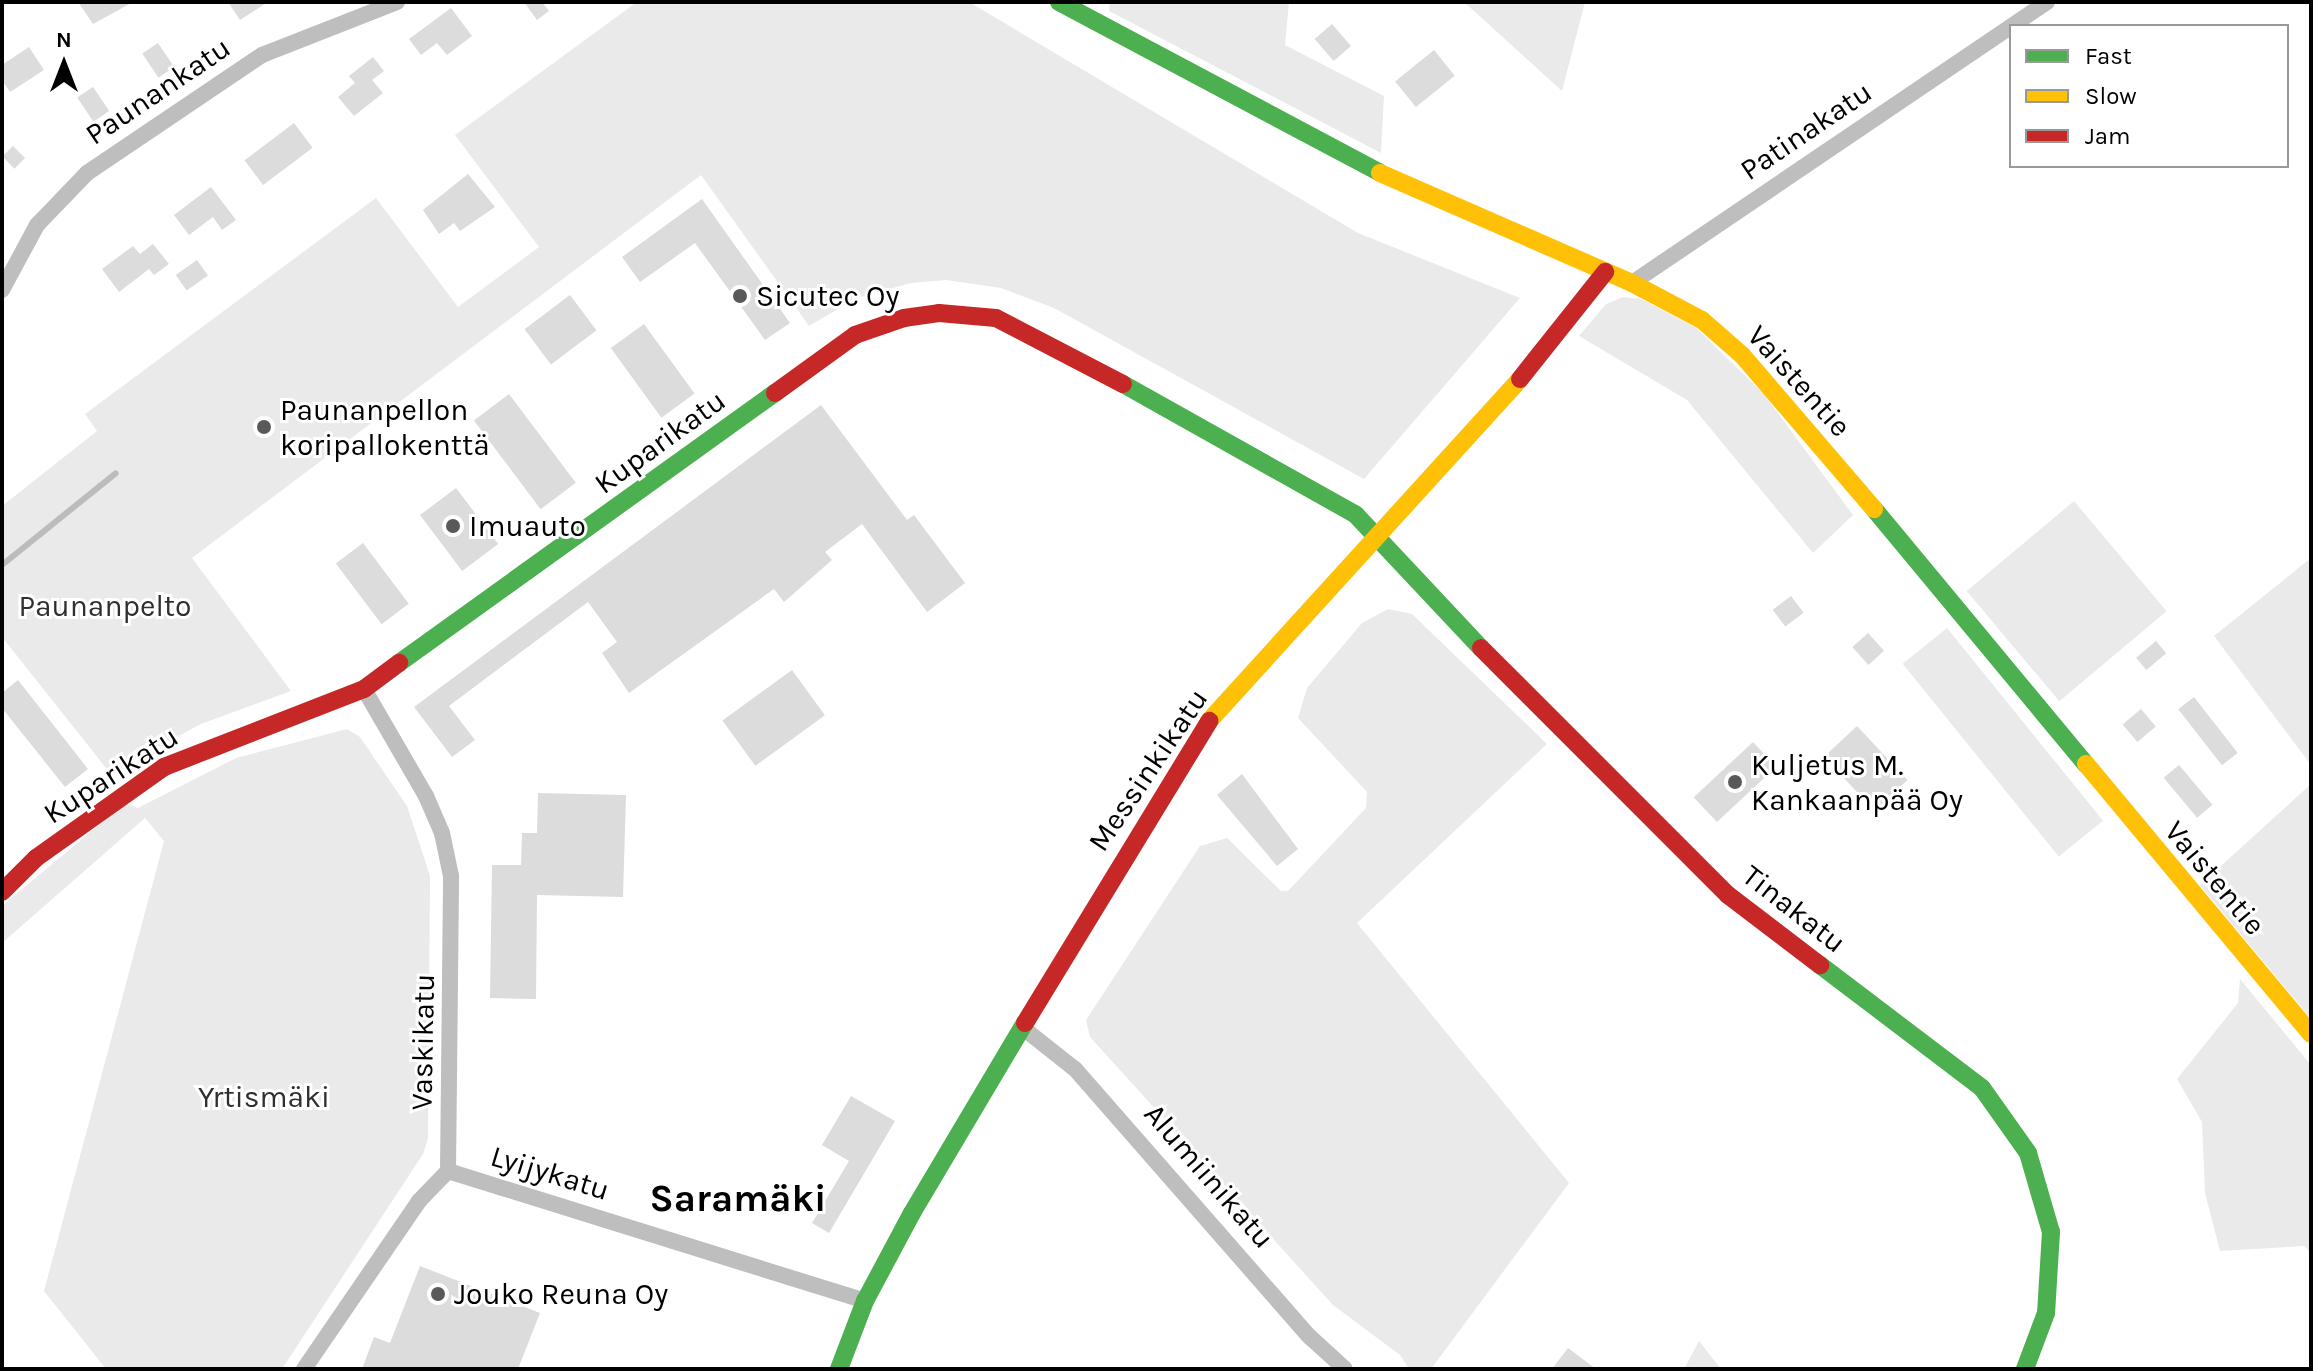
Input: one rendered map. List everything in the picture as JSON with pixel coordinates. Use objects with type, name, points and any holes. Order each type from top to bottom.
[{"type":"street","name":"Paunankatu","points":[[2,290],[37,225],[87,173],[262,55],[397,2]]},
{"type":"street","name":"Vaistentie","points":[[1059,2],[1354,162],[1632,283],[1702,320],[1742,355],[2311,1034]]},
{"type":"street","name":"Patinakatu","points":[[2015,24],[2047,2]]},
{"type":"street","name":"Patinakatu","points":[[1632,283],[2009,28]]},
{"type":"street","name":"Messinkikatu","points":[[839,1369],[865,1301],[1186,752],[1216,712],[1550,347],[1605,272]]},
{"type":"street","name":"Kuparikatu","points":[[2,892],[49,849],[164,767],[364,689],[843,344],[904,318],[968,314],[1024,329],[1356,515],[1376,536]]},
{"type":"street","name":"Tinakatu","points":[[1376,536],[1564,735],[1728,895],[1982,1088],[2001,1108],[2028,1153],[2051,1232],[2046,1313],[2025,1369]]},
{"type":"street","name":"Vaskikatu","points":[[364,689],[426,796],[442,833],[451,876],[448,1171]]},
{"type":"street","name":"Alumiinikatu","points":[[1023,1028],[1075,1069],[1310,1337],[1345,1369]]},
{"type":"street","name":"Lyijykatu","points":[[448,1171],[865,1301]]},
{"type":"street","points":[[304,1369],[419,1201],[448,1171]]},
{"type":"green space","name":"Paunanpelto","points":[[637,2],[969,2],[1358,233],[1520,298],[1364,479],[1054,308],[1001,288],[946,280],[911,283],[857,298],[809,326],[701,175],[192,558],[291,691],[201,724],[110,773],[2,637],[2,506],[97,431],[85,414],[376,198],[458,307],[539,247],[455,135]]},
{"type":"green space","points":[[1110,2],[1289,2],[1285,45],[1384,96],[1381,153],[1109,11]]},
{"type":"green space","points":[[1464,2],[1585,2],[1562,91]]},
{"type":"green space","points":[[1623,297],[1641,299],[1695,327],[1763,393],[1853,515],[1813,553],[1687,400],[1579,336],[1606,304]]},
{"type":"green space","points":[[2074,501],[2167,611],[2059,701],[1967,591]]},
{"type":"green space","points":[[2311,558],[2311,765],[2214,636]]},
{"type":"green space","points":[[1388,609],[1412,614],[1547,744],[1357,923],[1569,1183],[1431,1369],[1409,1369],[1400,1355],[1333,1305],[1090,1037],[1086,1020],[1200,846],[1227,838],[1281,891],[1288,891],[1366,808],[1367,792],[1298,718],[1307,688],[1362,623]]},
{"type":"green space","points":[[1947,628],[2103,821],[2059,857],[1903,664]]},
{"type":"green space","name":"Yrtismäki","points":[[347,729],[360,737],[407,806],[430,876],[428,1139],[423,1154],[282,1369],[106,1369],[44,1291],[164,841],[145,818],[2,943],[2,906],[125,803],[138,808],[236,758]]},
{"type":"green space","points":[[2311,784],[2311,1019],[2200,885]]},
{"type":"green space","points":[[2240,979],[2311,1065],[2311,1253],[2304,1246],[2220,1251],[2205,1193],[2202,1122],[2177,1079],[2238,1003]]},
{"type":"green space","points":[[1699,1341],[1721,1369],[1684,1369]]},
{"type":"building","points":[[78,2],[133,2],[93,24]]},
{"type":"building","points":[[228,2],[268,2],[240,20]]},
{"type":"building","points":[[524,2],[542,2],[549,11],[537,20]]},
{"type":"building","points":[[451,8],[472,36],[447,55],[437,43],[421,55],[409,39]]},
{"type":"building","points":[[1332,24],[1351,46],[1334,61],[1315,39]]},
{"type":"building","points":[[158,43],[174,67],[158,78],[142,54]]},
{"type":"building","points":[[29,47],[44,70],[10,92],[2,80],[2,65]]},
{"type":"building","points":[[1434,50],[1455,76],[1416,107],[1395,81]]},
{"type":"building","points":[[373,57],[384,71],[372,80],[383,93],[354,116],[338,97],[355,83],[349,76]]},
{"type":"building","points":[[93,87],[109,111],[93,122],[77,98]]},
{"type":"building","points":[[294,123],[313,148],[263,185],[244,160]]},
{"type":"building","points":[[13,146],[25,158],[14,169],[2,157]]},
{"type":"building","points":[[468,174],[495,207],[460,231],[454,223],[439,234],[423,210]]},
{"type":"building","points":[[211,187],[236,220],[222,230],[213,217],[189,235],[174,215]]},
{"type":"building","points":[[702,199],[790,323],[765,340],[695,243],[640,282],[622,257]]},
{"type":"building","points":[[153,244],[169,264],[154,275],[149,269],[119,292],[102,269],[133,246],[140,254]]},
{"type":"building","points":[[197,260],[208,276],[187,290],[176,275]]},
{"type":"building","points":[[570,295],[596,330],[551,364],[524,329]]},
{"type":"building","points":[[644,324],[695,394],[661,418],[611,348]]},
{"type":"building","points":[[509,394],[576,483],[541,509],[474,420]]},
{"type":"building","points":[[821,405],[907,520],[914,515],[965,583],[927,612],[862,524],[825,552],[832,560],[784,602],[774,589],[629,693],[602,653],[617,642],[588,602],[449,706],[475,740],[452,757],[414,707]]},
{"type":"building","points":[[456,488],[498,544],[462,571],[420,515]]},
{"type":"building","points":[[363,543],[409,604],[382,624],[336,563]]},
{"type":"building","points":[[1791,596],[1804,613],[1785,627],[1773,610]]},
{"type":"building","points":[[1868,633],[1884,651],[1868,665],[1852,647]]},
{"type":"building","points":[[2156,641],[2166,653],[2146,670],[2136,658]]},
{"type":"building","points":[[792,670],[825,715],[755,766],[722,721]]},
{"type":"building","points":[[18,680],[88,769],[65,787],[2,708],[2,693]]},
{"type":"building","points":[[2194,697],[2238,753],[2222,765],[2178,709]]},
{"type":"building","points":[[2141,709],[2156,727],[2137,742],[2123,724]]},
{"type":"building","points":[[1857,726],[1907,780],[1875,811],[1824,757]]},
{"type":"building","points":[[1753,742],[1776,767],[1717,822],[1694,797]]},
{"type":"building","points":[[2179,765],[2212,805],[2197,818],[2164,778]]},
{"type":"building","points":[[1242,774],[1298,849],[1277,866],[1217,795]]},
{"type":"building","points":[[538,793],[626,795],[623,897],[537,895],[536,999],[490,998],[492,865],[521,865],[522,833],[537,833]]},
{"type":"building","points":[[851,1096],[895,1121],[829,1233],[812,1223],[849,1161],[822,1145]]},
{"type":"building","points":[[420,1266],[540,1313],[518,1369],[362,1369],[374,1337],[390,1343]]},
{"type":"building","points":[[1568,1348],[1596,1369],[1552,1369]]},
{"type":"waterway","points":[[2,565],[116,473]]},
{"type":"traffic: fast","points":[[1059,2],[1380,173]]},
{"type":"traffic: fast","points":[[1123,384],[1356,515],[1481,648]]},
{"type":"traffic: fast","points":[[399,663],[775,393]]},
{"type":"traffic: fast","points":[[1874,509],[2086,764]]},
{"type":"traffic: fast","points":[[1820,965],[1982,1088],[2028,1153],[2051,1232],[2046,1313],[2025,1369]]},
{"type":"traffic: fast","points":[[839,1369],[865,1301],[912,1213],[1025,1023]]},
{"type":"traffic: slow","points":[[1380,173],[1632,283],[1702,320],[1742,355],[1874,509]]},
{"type":"traffic: slow","points":[[1209,721],[1520,379]]},
{"type":"traffic: slow","points":[[2086,764],[2311,1034]]},
{"type":"traffic: jam","points":[[1520,379],[1605,272]]},
{"type":"traffic: jam","points":[[775,393],[855,335],[904,318],[939,313],[996,318],[1123,384]]},
{"type":"traffic: jam","points":[[1481,648],[1728,895],[1820,965]]},
{"type":"traffic: jam","points":[[2,892],[36,858],[164,767],[364,689],[399,663]]},
{"type":"traffic: jam","points":[[1025,1023],[1209,721]]},
{"type":"place","name":"Sicutec Oy","points":[[740,296]]},
{"type":"place","name":"Paunanpellon koripallokenttä","points":[[264,427]]},
{"type":"place","name":"Imuauto","points":[[453,526]]},
{"type":"place","name":"Kuljetus M. Kankaanpää Oy","points":[[1735,782]]},
{"type":"place","name":"Jouko Reuna Oy","points":[[438,1294]]},
{"type":"district","name":"Saramäki","points":[[738,1199]]}]
